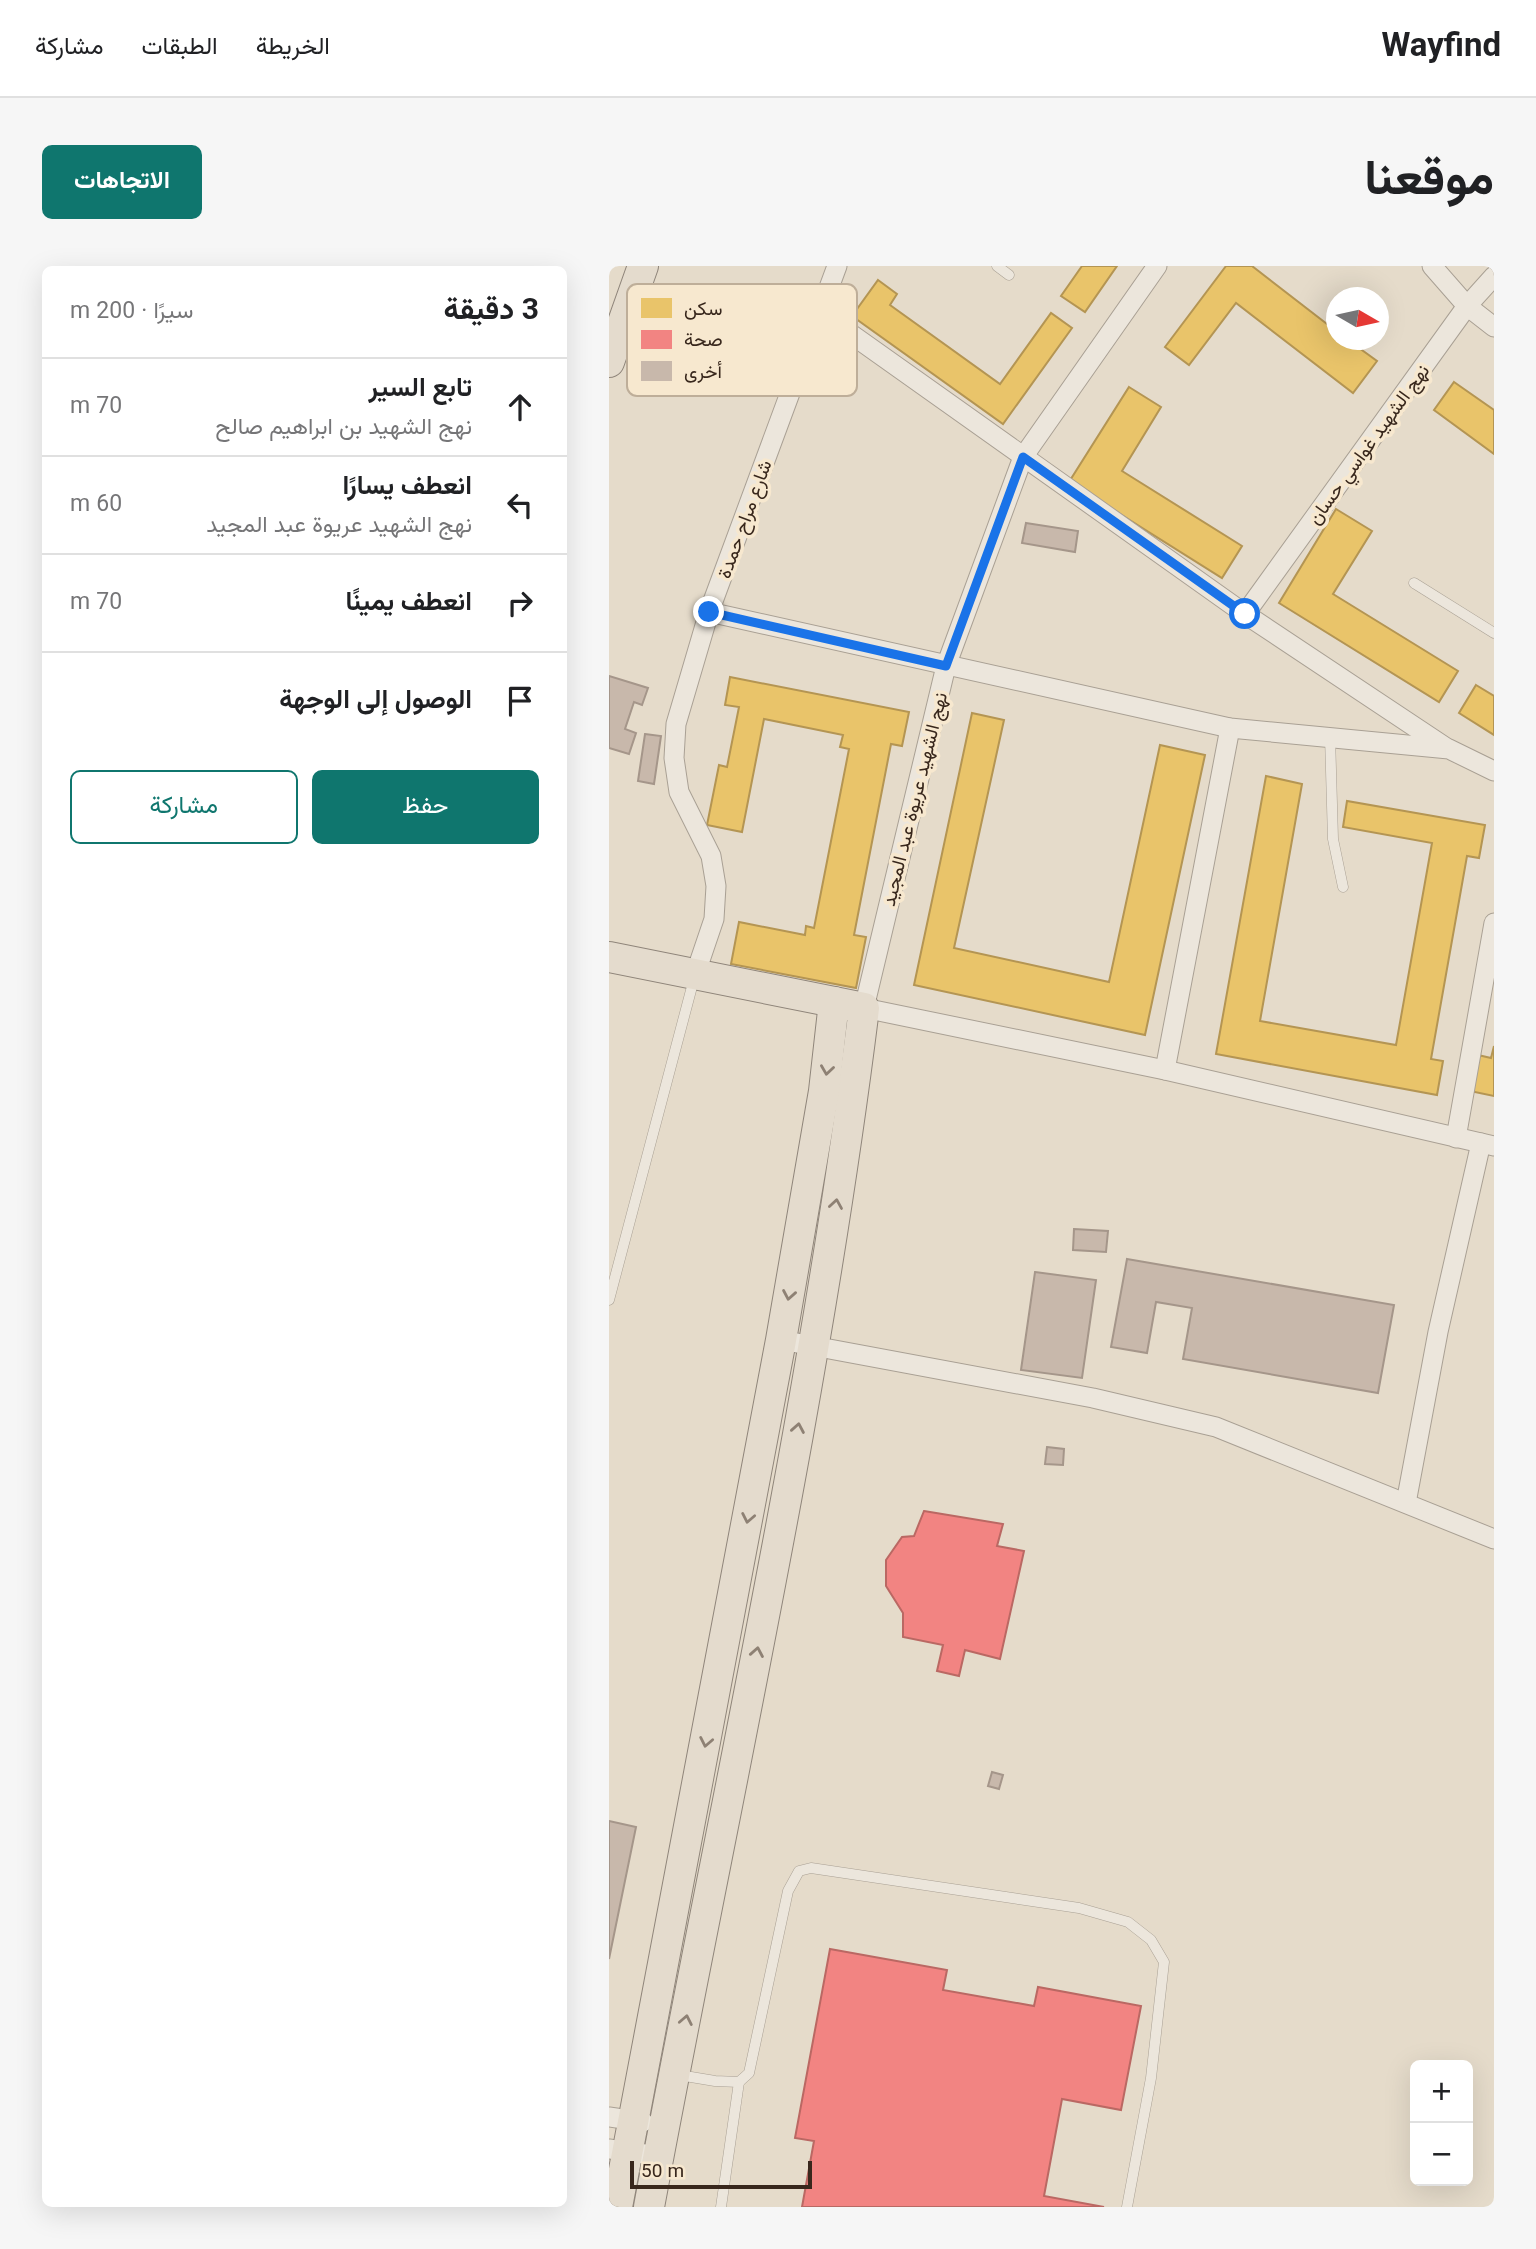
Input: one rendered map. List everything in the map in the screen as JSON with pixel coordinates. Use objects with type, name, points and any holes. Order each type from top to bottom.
[{"type":"main road","points":[[637,284],[643,266]]},
{"type":"main road","points":[[609,362],[627,311]]},
{"type":"main road","points":[[610,958],[864,1008],[848,1131],[813,1346],[748,1704],[649,2207]]},
{"type":"main road","points":[[618,2207],[622,2119],[714,1698],[824,1091],[834,1002]]},
{"type":"main road","points":[[714,1698],[748,1704]]},
{"type":"street","name":"شارع مراح حمدة","points":[[830,284],[837,266]]},
{"type":"street","name":"نهج الشهيد عريوة عبد المجيد","points":[[864,1008],[946,666],[1023,457],[1157,266]]},
{"type":"street","points":[[1432,266],[1467,306],[1494,327]]},
{"type":"street","name":"نهج الشهيد غواسي حسان","points":[[1245,614],[1467,306],[1494,276]]},
{"type":"street","points":[[857,338],[1245,614],[1449,749],[1494,771]]},
{"type":"street","name":"شارع مراح حمدة","points":[[695,975],[714,919],[716,886],[711,856],[679,792],[674,758],[676,724],[709,612],[789,396]]},
{"type":"street","points":[[709,612],[1230,728],[1449,749]]},
{"type":"street","points":[[1165,1070],[1230,728]]},
{"type":"street","points":[[1456,1138],[1494,923]]},
{"type":"street","points":[[864,1008],[1165,1070],[1488,1145],[1438,1332],[1406,1503]]},
{"type":"street","points":[[781,1340],[1093,1398],[1216,1427],[1494,1539]]},
{"type":"street","points":[[622,2119],[665,2126]]},
{"type":"street","points":[[619,2150],[659,2156]]},
{"type":"lane","points":[[997,266],[1009,275]]},
{"type":"lane","points":[[1414,583],[1494,633]]},
{"type":"lane","points":[[1330,736],[1332,839],[1343,887]]},
{"type":"lane","points":[[609,1300],[695,975]]},
{"type":"lane","points":[[721,2207],[740,2082],[749,2073],[788,1891],[799,1871],[810,1868],[1066,1906],[1128,1922],[1151,1940],[1164,1962],[1151,2078],[1127,2207]]},
{"type":"lane","points":[[675,2074],[740,2082]]},
{"type":"building: سكن","points":[[1082,266],[1117,266],[1085,312],[1061,296]]},
{"type":"building: سكن","points":[[1226,266],[1252,266],[1326,323],[1326,350],[1362,350],[1377,361],[1353,393],[1236,303],[1189,365],[1165,347]]},
{"type":"building: سكن","points":[[878,280],[897,294],[890,305],[1000,384],[1051,313],[1072,328],[1003,424],[857,320],[857,309]]},
{"type":"building: سكن","points":[[1454,382],[1494,410],[1494,454],[1434,410]]},
{"type":"building: سكن","points":[[1129,387],[1161,407],[1122,471],[1242,546],[1222,578],[1069,482]]},
{"type":"building: سكن","points":[[1336,509],[1372,531],[1333,594],[1458,671],[1439,702],[1279,603]]},
{"type":"building: سكن","points":[[730,677],[909,712],[902,746],[891,744],[854,935],[866,937],[856,988],[731,964],[739,922],[805,935],[806,926],[814,928],[849,749],[840,747],[843,735],[764,719],[742,832],[707,825],[719,765],[727,767],[739,707],[725,705]]},
{"type":"building: سكن","points":[[1476,685],[1494,696],[1494,735],[1459,713]]},
{"type":"building: سكن","points":[[972,713],[1004,720],[954,948],[1109,982],[1160,745],[1205,755],[1145,1035],[914,985]]},
{"type":"building: سكن","points":[[1266,776],[1302,784],[1260,1021],[1396,1045],[1432,843],[1343,827],[1347,801],[1485,825],[1479,858],[1467,856],[1431,1059],[1443,1061],[1437,1095],[1216,1054]]},
{"type":"building: سكن","points":[[1494,1046],[1494,1096],[1470,1091],[1478,1055],[1491,1058]]},
{"type":"building: صحة","points":[[924,1511],[1003,1524],[997,1546],[1024,1551],[1000,1659],[965,1650],[959,1676],[937,1671],[943,1645],[903,1637],[903,1613],[886,1586],[886,1560],[902,1537],[914,1536]]},
{"type":"building: صحة","points":[[830,1949],[947,1970],[943,1990],[1034,2006],[1038,1987],[1141,2006],[1121,2110],[1062,2099],[1044,2196],[1104,2207],[802,2207],[814,2141],[795,2138]]},
{"type":"building: أخرى","points":[[1026,523],[1078,531],[1075,552],[1022,543]]},
{"type":"building: أخرى","points":[[609,676],[648,688],[642,705],[634,702],[625,729],[636,733],[629,754],[609,748]]},
{"type":"building: أخرى","points":[[645,734],[661,736],[654,784],[638,781]]},
{"type":"building: أخرى","points":[[1074,1229],[1108,1231],[1106,1252],[1073,1250]]},
{"type":"building: أخرى","points":[[1127,1259],[1394,1305],[1378,1393],[1183,1359],[1192,1308],[1156,1302],[1147,1353],[1111,1347]]},
{"type":"building: أخرى","points":[[1035,1272],[1096,1280],[1082,1378],[1021,1370]]},
{"type":"building: أخرى","points":[[1047,1447],[1064,1449],[1063,1465],[1045,1464]]},
{"type":"building: أخرى","points":[[992,1772],[1003,1775],[999,1789],[988,1786]]},
{"type":"building: أخرى","points":[[609,1821],[636,1827],[609,1959]]},
{"type":"route","points":[[709,612],[946,666],[1023,457],[1245,614]]}]
